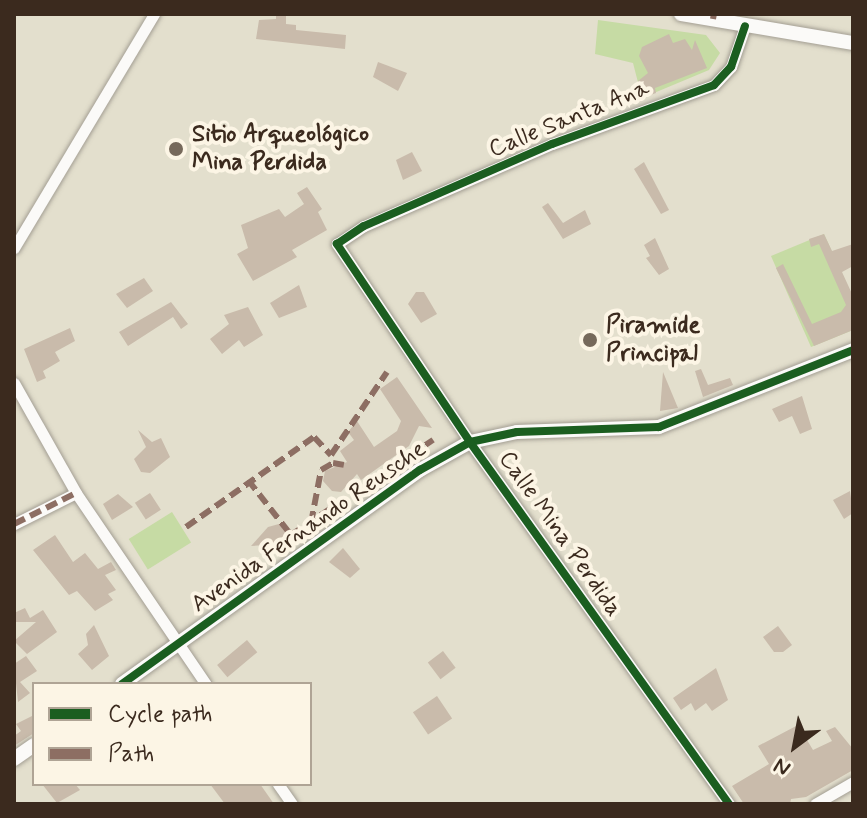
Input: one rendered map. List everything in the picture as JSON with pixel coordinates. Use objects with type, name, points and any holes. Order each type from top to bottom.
[{"type":"street","points":[[14,248],[154,14]]},
{"type":"street","points":[[681,14],[853,43]]},
{"type":"street","name":"Calle Santa Ana","points":[[337,244],[364,226],[552,144],[714,85],[731,67],[745,26]]},
{"type":"street","name":"Calle Mina Perdida","points":[[337,244],[470,442],[729,804]]},
{"type":"street","name":"Avenida Fernando Reusche","points":[[125,682],[420,470],[470,442],[517,432],[659,427],[853,350]]},
{"type":"street","points":[[14,383],[76,493],[205,682]]},
{"type":"street","points":[[14,524],[76,493]]},
{"type":"street","points":[[14,759],[32,746]]},
{"type":"street","points":[[815,804],[853,782]]},
{"type":"street","points":[[279,786],[292,804]]},
{"type":"green space","points":[[598,20],[706,35],[720,53],[709,70],[642,98],[633,63],[595,54]]},
{"type":"green space","points":[[824,234],[853,298],[853,330],[811,347],[771,256]]},
{"type":"green space","points":[[172,512],[191,543],[148,570],[129,539]]},
{"type":"building","points":[[276,14],[286,14],[286,24],[296,25],[296,30],[346,35],[345,49],[256,39],[259,20],[276,19]]},
{"type":"building","points":[[669,34],[673,43],[685,39],[692,50],[695,40],[707,68],[655,88],[656,93],[642,98],[638,81],[648,73],[639,56],[642,47]]},
{"type":"building","points":[[378,62],[407,73],[398,91],[373,77]]},
{"type":"building","points":[[412,152],[422,171],[403,180],[396,160]]},
{"type":"building","points":[[644,162],[669,210],[661,214],[634,169]]},
{"type":"building","points":[[307,187],[322,209],[318,212],[327,230],[292,250],[297,257],[253,281],[237,254],[248,248],[241,225],[279,209],[285,217],[304,204],[297,193]]},
{"type":"building","points":[[548,203],[563,223],[585,210],[591,224],[563,239],[542,207]]},
{"type":"building","points":[[824,234],[832,251],[853,244],[853,266],[842,272],[853,296],[853,330],[814,346],[776,268],[783,264],[812,324],[841,312],[846,305],[819,244],[811,247],[809,239]]},
{"type":"building","points":[[655,238],[669,269],[659,275],[646,258],[650,256],[644,245]]},
{"type":"building","points":[[144,278],[153,291],[127,308],[116,294]]},
{"type":"building","points":[[299,285],[307,307],[279,318],[270,303]]},
{"type":"building","points":[[416,292],[424,292],[437,314],[421,323],[408,304]]},
{"type":"building","points":[[171,302],[188,324],[181,329],[173,317],[128,346],[119,332]]},
{"type":"building","points":[[248,307],[263,335],[244,347],[239,340],[222,354],[210,339],[229,324],[224,315]]},
{"type":"building","points":[[70,328],[75,341],[55,352],[60,361],[43,371],[46,378],[37,382],[24,349]]},
{"type":"building","points":[[701,369],[708,385],[730,378],[733,385],[703,397],[695,371]]},
{"type":"building","points":[[663,372],[678,408],[660,411]]},
{"type":"building","points":[[397,377],[432,428],[419,426],[409,446],[361,480],[357,474],[341,492],[332,491],[323,481],[325,471],[347,462],[340,451],[354,440],[348,432],[357,421],[374,447],[397,431],[401,421],[380,389]]},
{"type":"building","points":[[802,396],[812,429],[800,434],[792,416],[779,422],[772,409]]},
{"type":"building","points":[[138,430],[152,442],[161,438],[170,457],[150,473],[141,472],[134,459],[146,447]]},
{"type":"building","points":[[850,491],[853,513],[844,519],[833,500]]},
{"type":"building","points":[[150,493],[161,510],[146,520],[135,503]]},
{"type":"building","points":[[118,494],[133,507],[112,520],[103,504]]},
{"type":"building","points":[[279,524],[286,534],[281,544],[251,546],[268,527]]},
{"type":"building","points":[[55,535],[73,562],[85,553],[98,569],[111,562],[116,570],[105,575],[116,590],[108,594],[113,600],[95,611],[77,591],[69,595],[33,550]]},
{"type":"building","points":[[343,548],[360,569],[350,578],[329,562]]},
{"type":"building","points":[[25,608],[30,618],[43,610],[57,632],[27,654],[14,641],[36,622],[14,622],[14,613]]},
{"type":"building","points":[[94,625],[109,656],[92,670],[78,654],[88,645],[86,634]]},
{"type":"building","points":[[778,626],[792,645],[783,652],[774,652],[763,637]]},
{"type":"building","points":[[247,640],[257,652],[227,677],[217,665]]},
{"type":"building","points":[[443,651],[456,668],[440,679],[428,662]]},
{"type":"building","points":[[26,656],[37,671],[20,682],[30,693],[18,702],[14,664]]},
{"type":"building","points":[[716,668],[728,700],[712,711],[706,703],[695,711],[691,703],[681,710],[673,698]]},
{"type":"building","points":[[437,696],[452,718],[428,735],[413,712]]},
{"type":"building","points":[[32,716],[32,734],[14,746],[14,736],[21,731],[16,724]]},
{"type":"building","points":[[798,725],[813,750],[832,741],[826,731],[835,727],[853,749],[853,770],[806,797],[791,799],[790,804],[744,804],[732,786],[769,764],[758,746]]},
{"type":"building","points":[[44,786],[77,786],[80,790],[57,803]]},
{"type":"building","points":[[212,786],[261,786],[274,804],[225,804]]},
{"type":"marked path","points":[[713,19],[714,14]]},
{"type":"marked path","points":[[186,527],[314,437],[331,455],[387,372]]},
{"type":"marked path","points":[[248,480],[291,535],[433,440]]},
{"type":"marked path","points":[[311,523],[321,470],[333,463],[344,465]]},
{"type":"marked path","points":[[14,524],[76,493]]},
{"type":"cycle path","points":[[729,804],[470,442],[337,244],[364,226],[552,144],[714,85],[731,67],[745,26]]},
{"type":"cycle path","points":[[125,682],[420,470],[470,442],[517,432],[659,427],[853,350]]},
{"type":"place","name":"Sitio Arqueológico Mina Perdida","points":[[176,149]]},
{"type":"place","name":"Piramide Principal","points":[[590,340]]}]
